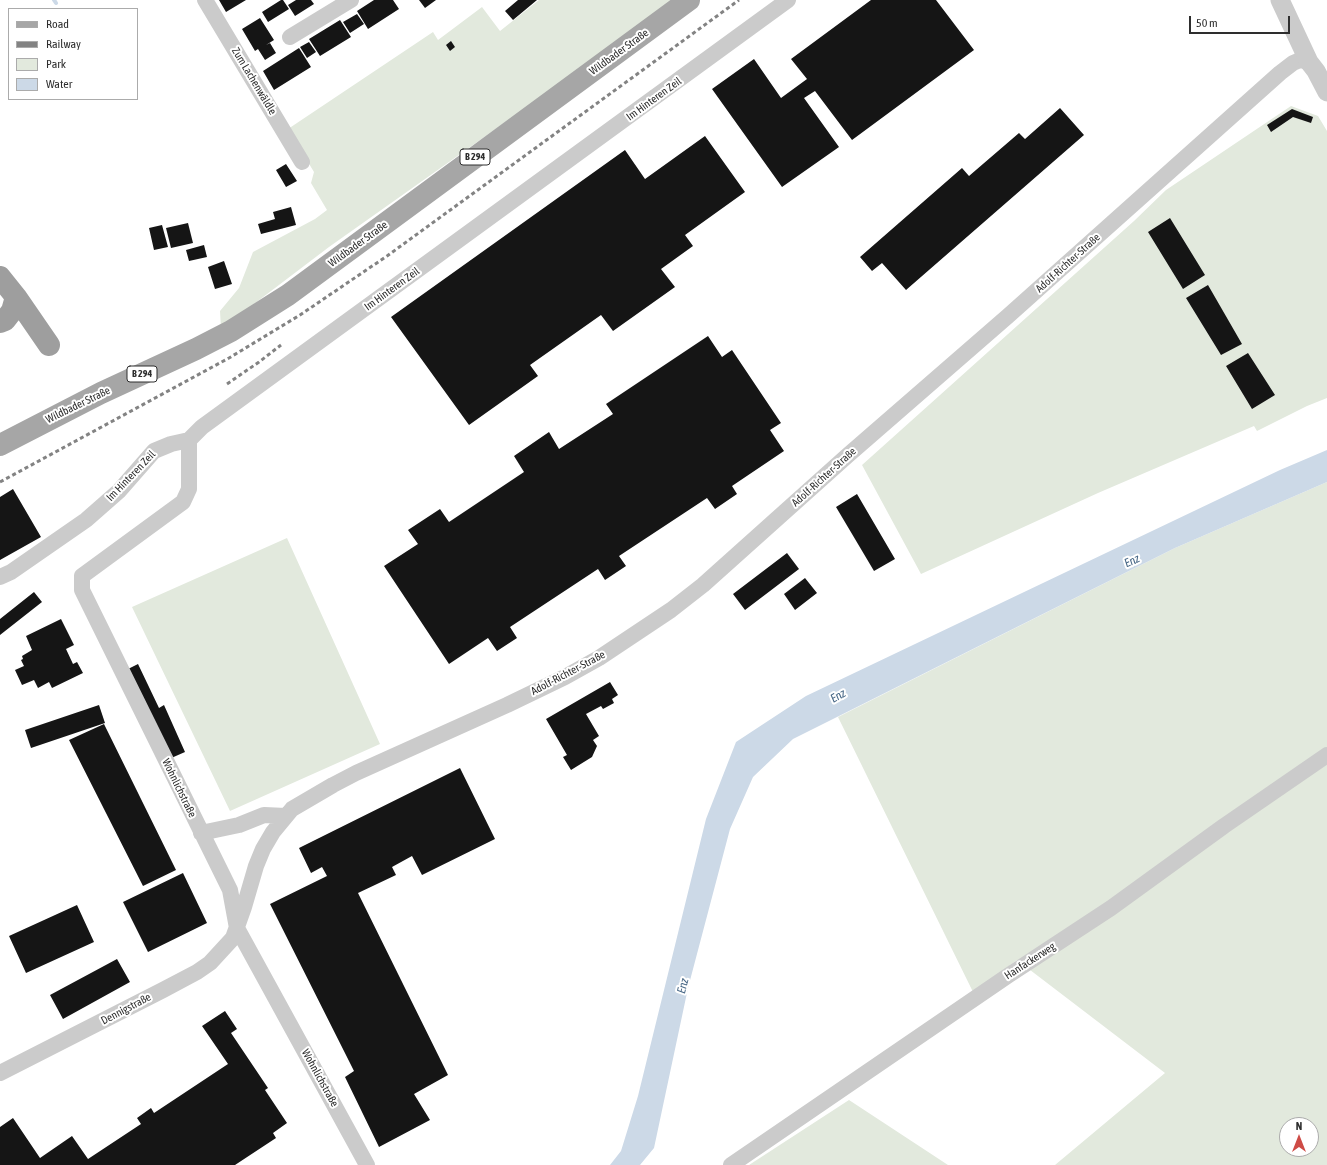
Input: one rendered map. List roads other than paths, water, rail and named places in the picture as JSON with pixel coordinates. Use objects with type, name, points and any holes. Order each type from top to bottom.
[{"type":"highway","points":[[0,277],[12,311],[4,320],[0,322]]},
{"type":"highway","points":[[8,299],[49,345]]},
{"type":"main road","name":"Wildbader Straße","points":[[0,445],[94,397],[231,331],[288,295],[689,0]]},
{"type":"street","name":"Zum Lachenwäldle","points":[[205,0],[302,162]]},
{"type":"street","points":[[290,37],[351,0]]},
{"type":"street","name":"Im Hinteren Zeil","points":[[0,577],[11,572],[86,520],[119,491],[154,451],[171,444],[189,440],[202,427],[788,0]]},
{"type":"street","points":[[1280,0],[1309,62],[1316,71],[1327,92]]},
{"type":"street","name":"Adolf-Richter-Straße","points":[[237,928],[256,866],[263,849],[273,832],[292,809],[333,785],[508,705],[565,677],[599,658],[671,610],[709,580],[1280,73],[1293,63],[1300,60],[1309,62]]},
{"type":"street","name":"Wohnlichstraße","points":[[189,440],[189,489],[183,502],[82,576],[82,590],[230,890],[237,928],[367,1165]]},
{"type":"street","name":"Hanfackerweg","points":[[731,1165],[1008,975],[1111,908],[1224,826],[1327,755]]},
{"type":"street","points":[[201,832],[239,825],[264,815],[286,816]]},
{"type":"street","name":"Dennigstraße","points":[[0,1073],[197,972],[210,963],[225,947],[237,928]]},
{"type":"water","name":"Enz","points":[[1327,450],[1327,482],[1175,548],[793,739],[753,777],[730,829],[688,988],[654,1148],[640,1165],[610,1165],[621,1151],[638,1096],[706,819],[736,742],[806,696],[1280,470]]},
{"type":"railway","points":[[0,482],[229,358],[300,315],[387,256],[739,0]]},
{"type":"railway","points":[[227,384],[281,345]]}]
